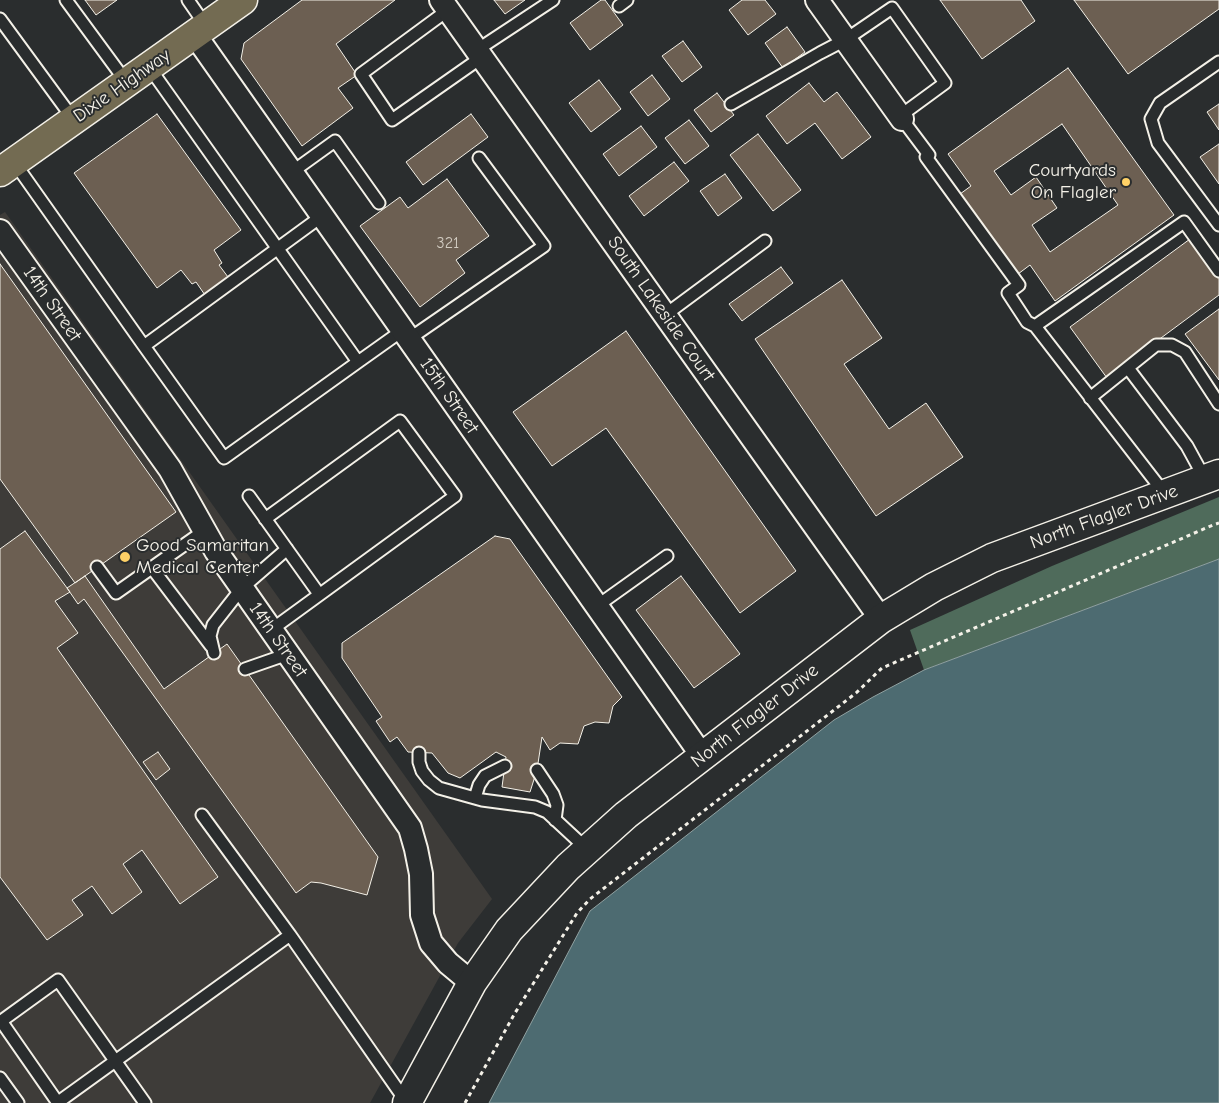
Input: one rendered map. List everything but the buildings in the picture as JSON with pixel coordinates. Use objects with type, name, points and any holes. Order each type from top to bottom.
[{"type":"main road","name":"Dixie Highway","points":[[7,167],[243,0]]},
{"type":"street","points":[[816,0],[901,118]]},
{"type":"street","name":"South Lakeside Court","points":[[444,5],[881,618]]},
{"type":"street","name":"15th Street","points":[[201,31],[322,216],[703,757]]},
{"type":"street","name":"14th Street","points":[[0,231],[170,469],[216,551],[410,828],[422,874],[422,915],[431,943],[448,963],[472,983]]},
{"type":"street","name":"North Flagler Drive","points":[[407,1103],[472,983],[510,930],[568,867],[626,815],[881,618],[934,587],[992,558],[1212,476]]},
{"type":"lane","points":[[66,0],[127,83]]},
{"type":"lane","points":[[188,0],[201,31]]},
{"type":"lane","points":[[444,5],[362,74],[392,120],[553,0]]},
{"type":"lane","points":[[731,104],[832,46],[846,40],[892,8],[945,83],[901,118],[1019,285],[1008,293],[1027,322],[1035,326],[1164,494]]},
{"type":"lane","points":[[0,19],[74,120]]},
{"type":"lane","points":[[1219,62],[1160,103],[1151,119],[1158,142],[1219,225]]},
{"type":"lane","points":[[149,68],[358,362]]},
{"type":"lane","points":[[292,172],[335,141],[379,203]]},
{"type":"lane","points":[[7,167],[144,346],[224,458],[358,362],[406,335],[544,246],[479,158]]},
{"type":"lane","points":[[144,346],[322,216]]},
{"type":"lane","points":[[1035,326],[1184,222],[1219,271]]},
{"type":"lane","points":[[665,315],[765,241]]},
{"type":"lane","points":[[1090,398],[1156,345],[1172,345],[1185,352],[1219,404]]},
{"type":"lane","points":[[1128,368],[1186,446],[1212,476]]},
{"type":"lane","points":[[265,519],[400,421],[455,496],[271,630]]},
{"type":"lane","points":[[249,496],[319,594]]},
{"type":"lane","points":[[97,568],[116,593],[204,531]]},
{"type":"lane","points":[[152,568],[213,649],[210,636],[213,626],[242,588],[287,549]]},
{"type":"lane","points":[[597,606],[667,556]]},
{"type":"lane","points":[[245,669],[288,654]]},
{"type":"lane","points":[[418,753],[422,771],[439,788],[475,798],[535,807],[547,812],[588,850]]},
{"type":"lane","points":[[475,798],[479,785],[485,776],[505,766]]},
{"type":"lane","points":[[537,770],[548,784],[557,805],[555,820]]},
{"type":"lane","points":[[202,815],[290,935],[407,1103]]},
{"type":"lane","points":[[145,1103],[115,1061],[58,980],[0,1021],[58,1103],[115,1061],[290,935]]},
{"type":"lane","points":[[0,1078],[18,1103]]},
{"type":"path","points":[[465,1103],[515,1012],[577,913],[590,899],[856,693],[882,668],[1219,523]]},
{"type":"shaded area","name":"Good Samaritan Medical Center","points":[[5,212],[492,899],[458,943],[370,1103],[0,1103],[0,215]]},
{"type":"green space","points":[[1219,497],[1219,559],[924,670],[910,630],[1052,566]]},
{"type":"water","points":[[1219,559],[1219,1103],[489,1103],[590,911],[834,720],[924,670]]},
{"type":"place","name":"Courtyards On Flagler","points":[[1126,182]]},
{"type":"place","name":"Good Samaritan Medical Center","points":[[125,557]]}]
